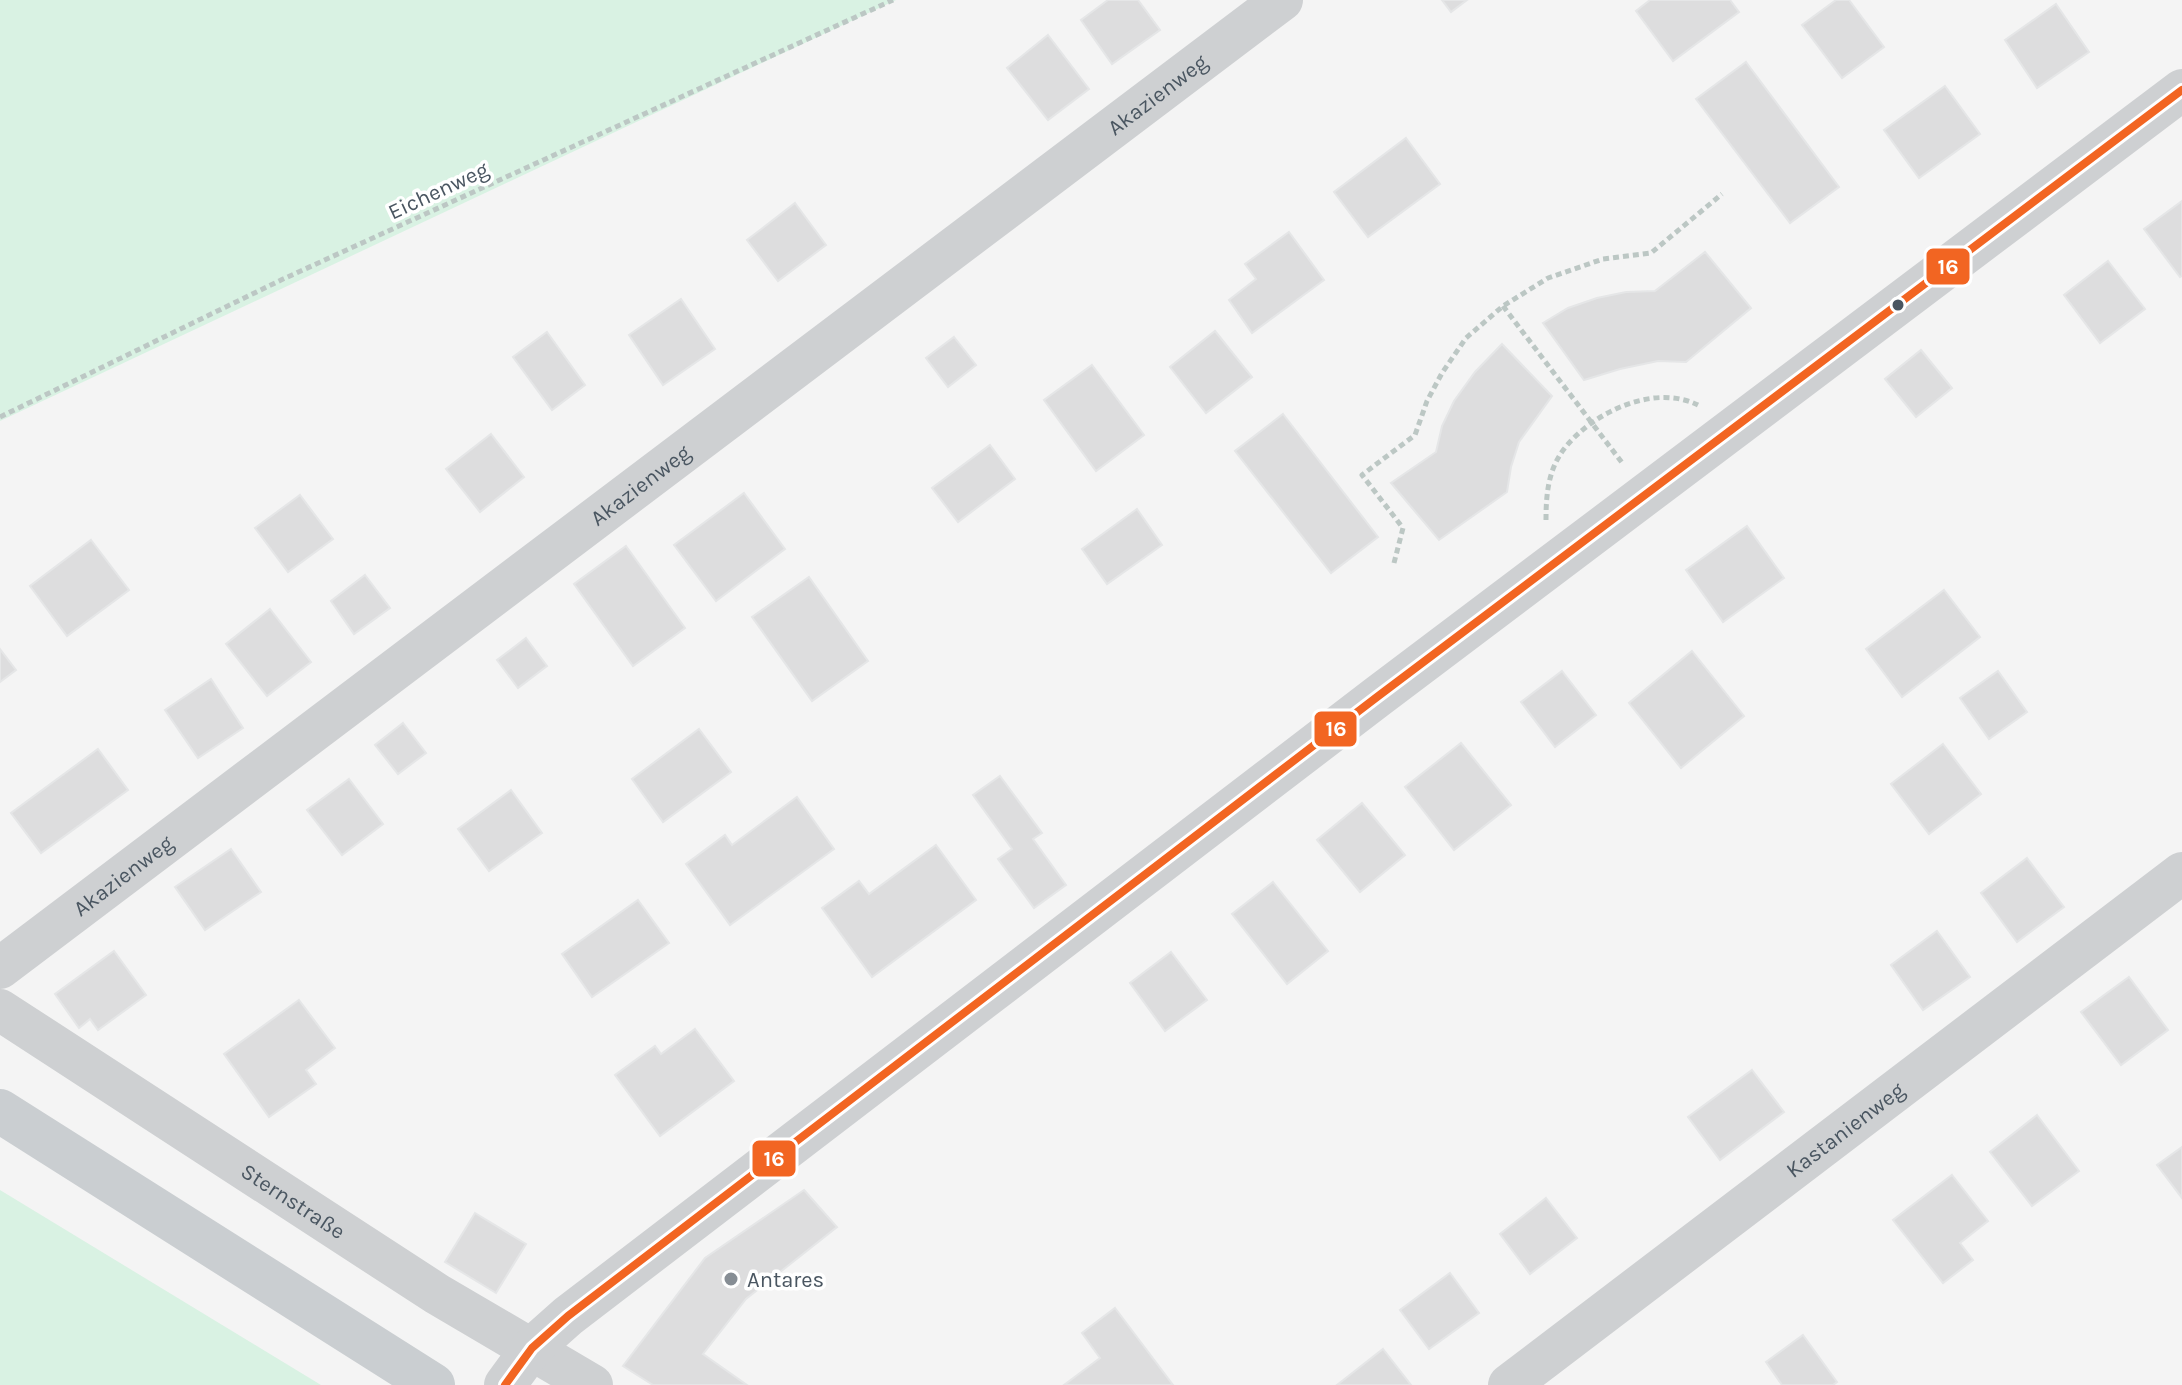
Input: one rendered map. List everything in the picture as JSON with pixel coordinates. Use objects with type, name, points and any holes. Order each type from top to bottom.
[{"type":"main road","points":[[0,1111],[433,1385]]},
{"type":"street","name":"Akazienweg","points":[[0,968],[1282,0]]},
{"type":"street","points":[[505,1385],[532,1348],[568,1316],[1554,564],[2182,90]]},
{"type":"street","name":"Kastanienweg","points":[[1509,1385],[2182,873]]},
{"type":"street","name":"Sternstraße","points":[[0,1010],[437,1294],[592,1385]]},
{"type":"path","name":"Eichenweg","points":[[0,417],[281,280],[893,0]]},
{"type":"path","points":[[1394,563],[1403,528],[1362,475],[1415,435],[1427,401],[1466,338],[1503,306],[1548,278],[1603,259],[1651,253],[1722,194]]},
{"type":"path","points":[[1503,306],[1646,495]]},
{"type":"path","points":[[1554,564],[1546,523],[1546,488],[1563,450],[1591,422],[1626,404],[1669,397],[1694,402],[1736,427]]},
{"type":"green space","points":[[0,0],[896,0],[0,421]]},
{"type":"green space","points":[[0,1190],[321,1385],[0,1385]]},
{"type":"building","points":[[1108,0],[1138,0],[1160,30],[1112,64],[1081,20]]},
{"type":"building","points":[[1442,0],[1467,0],[1451,12]]},
{"type":"building","points":[[1650,0],[1730,0],[1739,12],[1673,61],[1636,11]]},
{"type":"building","points":[[1836,0],[1849,0],[1884,47],[1842,78],[1802,25]]},
{"type":"building","points":[[2056,4],[2089,52],[2037,88],[2005,40]]},
{"type":"building","points":[[1048,35],[1089,89],[1048,120],[1007,68]]},
{"type":"building","points":[[1746,62],[1839,187],[1790,223],[1696,99]]},
{"type":"building","points":[[1945,86],[1980,134],[1919,178],[1884,130]]},
{"type":"building","points":[[1406,138],[1440,184],[1368,237],[1334,192]]},
{"type":"building","points":[[2182,201],[2182,276],[2180,277],[2144,229]]},
{"type":"building","points":[[795,203],[826,245],[778,281],[747,240]]},
{"type":"building","points":[[1289,232],[1324,280],[1252,333],[1229,300],[1256,279],[1245,264]]},
{"type":"building","points":[[1705,252],[1751,308],[1686,362],[1658,361],[1584,380],[1543,323],[1568,308],[1597,298],[1626,292],[1655,291]]},
{"type":"building","points":[[2108,261],[2145,309],[2100,343],[2064,295]]},
{"type":"building","points":[[681,299],[715,349],[663,385],[629,335]]},
{"type":"building","points":[[1215,331],[1252,377],[1206,413],[1170,367]]},
{"type":"building","points":[[547,332],[585,385],[552,410],[513,357]]},
{"type":"building","points":[[954,337],[976,365],[948,387],[926,358]]},
{"type":"building","points":[[1502,344],[1552,396],[1519,442],[1507,492],[1439,540],[1391,483],[1436,452],[1442,426],[1454,401],[1475,372]]},
{"type":"building","points":[[1921,350],[1952,388],[1916,417],[1885,379]]},
{"type":"building","points":[[1092,365],[1144,435],[1096,471],[1044,400]]},
{"type":"building","points":[[1283,414],[1378,537],[1331,573],[1235,451]]},
{"type":"building","points":[[491,434],[524,477],[480,512],[446,469]]},
{"type":"building","points":[[990,445],[1015,479],[958,522],[932,488]]},
{"type":"building","points":[[744,493],[785,549],[716,601],[674,545]]},
{"type":"building","points":[[300,495],[333,539],[288,572],[255,528]]},
{"type":"building","points":[[1137,509],[1162,545],[1107,584],[1082,549]]},
{"type":"building","points":[[1747,526],[1784,578],[1723,622],[1686,570]]},
{"type":"building","points":[[91,540],[129,590],[67,636],[30,586]]},
{"type":"building","points":[[626,546],[685,628],[633,666],[574,584]]},
{"type":"building","points":[[365,575],[390,608],[354,634],[331,601]]},
{"type":"building","points":[[809,577],[868,661],[812,701],[752,617]]},
{"type":"building","points":[[1944,590],[1980,637],[1902,697],[1866,649]]},
{"type":"building","points":[[270,609],[311,662],[267,696],[226,644]]},
{"type":"building","points":[[526,638],[547,666],[518,688],[497,660]]},
{"type":"building","points":[[0,649],[16,670],[0,682]]},
{"type":"building","points":[[1692,651],[1744,716],[1681,768],[1629,703]]},
{"type":"building","points":[[1562,671],[1596,715],[1555,747],[1521,702]]},
{"type":"building","points":[[1998,671],[2027,712],[1989,739],[1960,698]]},
{"type":"building","points":[[211,679],[243,728],[198,758],[165,710]]},
{"type":"building","points":[[403,723],[426,753],[398,774],[375,745]]},
{"type":"building","points":[[699,729],[731,772],[663,822],[632,779]]},
{"type":"building","points":[[1461,743],[1511,805],[1454,850],[1405,787]]},
{"type":"building","points":[[1943,744],[1981,794],[1929,834],[1891,784]]},
{"type":"building","points":[[98,749],[128,790],[41,853],[11,813]]},
{"type":"building","points":[[1000,776],[1042,833],[1033,839],[1066,885],[1034,908],[998,859],[1012,849],[973,795]]},
{"type":"building","points":[[349,779],[383,824],[342,855],[307,810]]},
{"type":"building","points":[[511,790],[542,833],[489,871],[458,829]]},
{"type":"building","points":[[797,797],[834,849],[730,925],[686,864],[725,835],[732,845]]},
{"type":"building","points":[[1362,803],[1405,855],[1360,892],[1317,840]]},
{"type":"building","points":[[936,845],[976,900],[872,977],[822,908],[859,881],[869,894]]},
{"type":"building","points":[[231,849],[261,892],[205,930],[175,887]]},
{"type":"building","points":[[2027,858],[2064,907],[2017,942],[1981,893]]},
{"type":"building","points":[[1273,882],[1328,951],[1287,984],[1232,914]]},
{"type":"building","points":[[638,900],[669,943],[592,997],[562,954]]},
{"type":"building","points":[[1937,931],[1970,977],[1923,1010],[1891,965]]},
{"type":"building","points":[[114,951],[146,995],[98,1030],[90,1019],[79,1028],[55,994]]},
{"type":"building","points":[[1171,952],[1207,1000],[1165,1031],[1130,983]]},
{"type":"building","points":[[2129,977],[2168,1030],[2121,1065],[2081,1012]]},
{"type":"building","points":[[299,1000],[335,1048],[306,1070],[316,1084],[269,1117],[224,1054]]},
{"type":"building","points":[[695,1029],[734,1081],[660,1136],[615,1075],[655,1046],[661,1054]]},
{"type":"building","points":[[1752,1070],[1784,1112],[1720,1160],[1688,1117]]},
{"type":"building","points":[[2037,1115],[2079,1171],[2032,1206],[1990,1152]]},
{"type":"building","points":[[2182,1147],[2182,1198],[2157,1165]]},
{"type":"building","points":[[1952,1175],[1988,1221],[1960,1243],[1973,1260],[1943,1283],[1893,1220]]},
{"type":"building","name":"Antares","points":[[804,1190],[837,1227],[746,1299],[703,1354],[747,1385],[653,1385],[623,1366],[705,1258]]},
{"type":"building","points":[[1546,1198],[1577,1238],[1530,1274],[1500,1234]]},
{"type":"building","points":[[475,1213],[526,1244],[496,1293],[445,1262]]},
{"type":"building","points":[[1450,1273],[1479,1313],[1429,1349],[1400,1310]]},
{"type":"building","points":[[1115,1308],[1173,1385],[1064,1385],[1100,1358],[1082,1333]]},
{"type":"building","points":[[1803,1335],[1837,1382],[1833,1385],[1782,1385],[1766,1362]]},
{"type":"building","points":[[1383,1349],[1411,1385],[1337,1385]]},
{"type":"transit line","name":"16","points":[[505,1385],[532,1348],[568,1316],[1377,697],[2182,90]]},
{"type":"place","name":"Antares","points":[[731,1279]]}]
